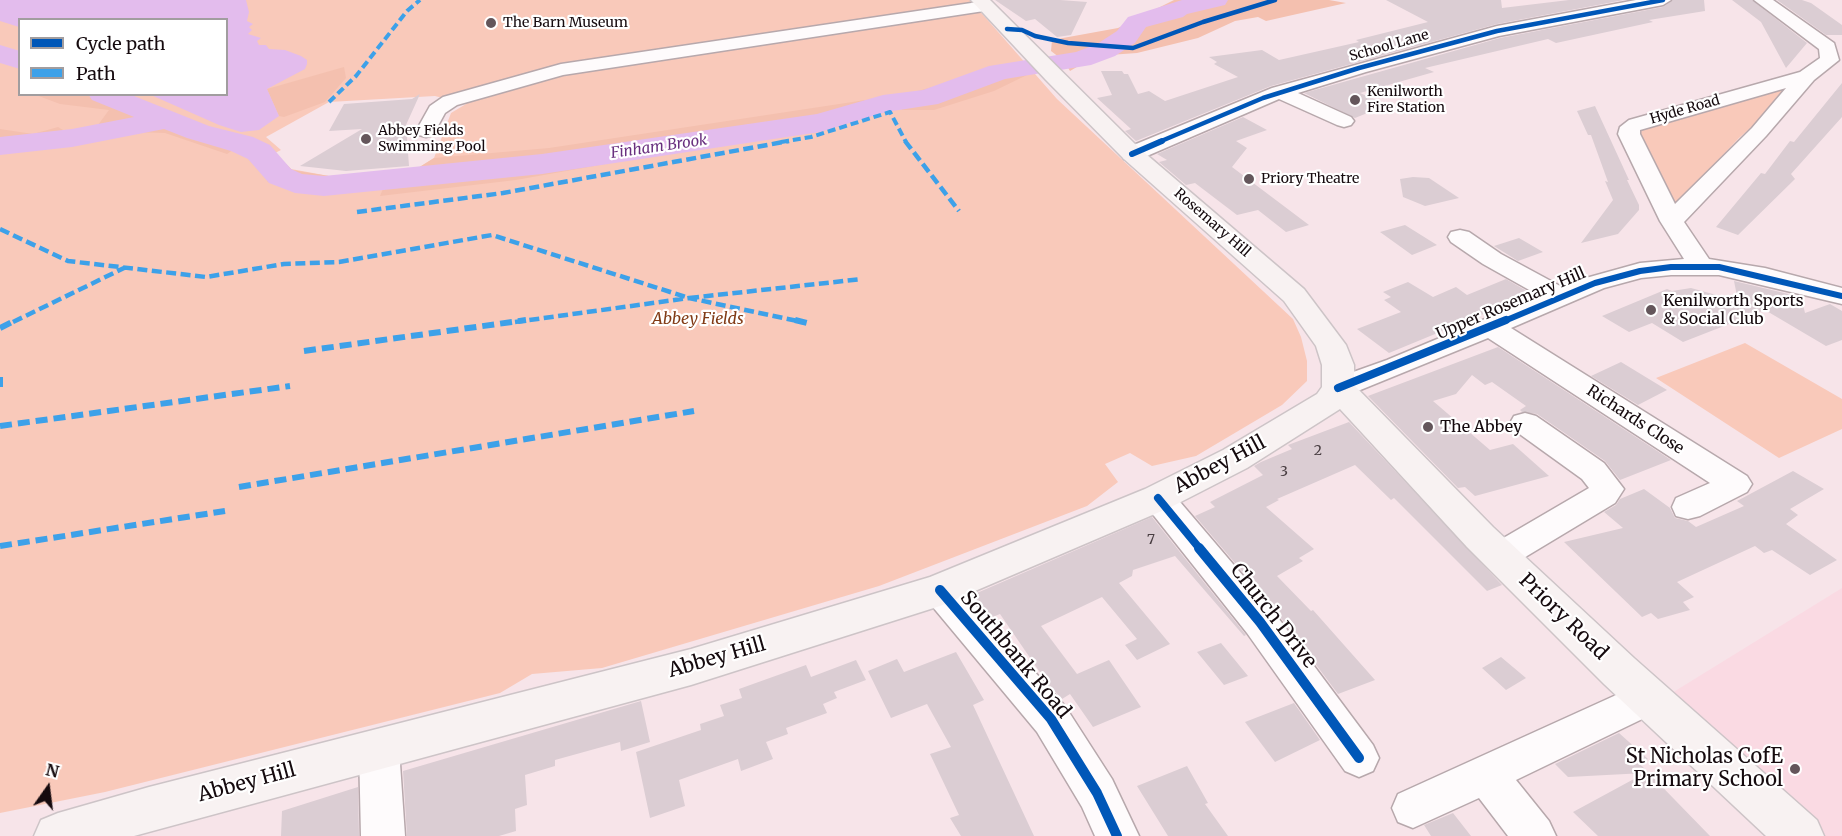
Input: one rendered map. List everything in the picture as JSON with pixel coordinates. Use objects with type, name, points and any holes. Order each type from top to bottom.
[{"type":"main road","name":"Rosemary Hill","points":[[979,4],[1132,154],[1294,295],[1331,345],[1338,365],[1338,388]]},
{"type":"main road","name":"Abbey Hill","points":[[58,836],[149,809],[691,667],[940,590],[1158,498],[1235,459],[1329,402],[1338,388]]},
{"type":"main road","name":"Priory Road","points":[[1338,388],[1500,556],[1647,698],[1800,836]]},
{"type":"street","name":"School Lane","points":[[1132,154],[1279,92],[1497,31],[1663,0]]},
{"type":"street","name":"Hyde Road","points":[[1672,221],[1759,132],[1807,76],[1830,60],[1828,47],[1762,0]]},
{"type":"street","points":[[426,131],[437,110],[450,101],[561,70],[979,4]]},
{"type":"street","name":"Hyde Road","points":[[1701,267],[1672,221],[1629,134],[1630,127],[1807,76]]},
{"type":"street","points":[[1279,92],[1344,122]]},
{"type":"street","points":[[1460,237],[1492,259],[1561,297]]},
{"type":"street","name":"Upper Rosemary Hill","points":[[1338,388],[1397,366],[1595,283],[1640,271],[1671,267],[1719,267],[1842,296]]},
{"type":"street","name":"Richards Close","points":[[1490,327],[1736,484],[1688,507]]},
{"type":"street","points":[[1500,556],[1604,495],[1608,489],[1593,471],[1525,423]]},
{"type":"street","name":"Church Drive","points":[[1158,498],[1260,622],[1359,758]]},
{"type":"street","name":"Southbank Road","points":[[940,590],[1051,719],[1097,793],[1117,836]]},
{"type":"street","points":[[1413,808],[1647,698]]},
{"type":"street","points":[[380,749],[382,836]]},
{"type":"street","points":[[1486,774],[1534,836]]},
{"type":"shaded area","points":[[0,0],[246,0],[249,12],[247,21],[253,24],[249,27],[252,30],[248,34],[261,38],[257,41],[259,45],[301,56],[307,60],[307,64],[305,69],[267,89],[279,116],[259,130],[241,132],[219,125],[153,96],[228,96],[228,18],[18,18],[18,27],[0,21]]},
{"type":"shaded area","points":[[1174,0],[1329,0],[1346,3],[1266,21],[1258,17],[1235,21],[1198,38],[1137,53],[1109,55],[1087,61],[1070,71],[1064,61],[1051,51],[1052,40],[1118,28]]},
{"type":"shaded area","points":[[1017,64],[1027,75],[994,91],[934,110],[902,110],[892,98]]},
{"type":"shaded area","points":[[344,67],[346,78],[325,102],[284,117],[279,116],[267,89]]},
{"type":"shaded area","points":[[39,96],[120,96],[207,130],[247,140],[227,154],[165,133],[132,132],[87,140],[109,110],[60,104]]},
{"type":"shaded area","points":[[872,99],[876,112],[802,134],[700,147],[516,180],[380,196],[390,172],[418,168],[434,158],[549,148]]},
{"type":"shaded area","points":[[58,127],[68,133],[59,142],[0,151],[0,129],[33,134]]},
{"type":"shaded area","points":[[273,151],[292,170],[329,176],[368,175],[361,188],[299,192],[268,182],[256,160],[247,155]]},
{"type":"shaded area","name":"St Nicholas CofE Primary School","points":[[1842,588],[1842,836],[1823,836],[1667,696]]},
{"type":"green space","name":"Abbey Fields","points":[[0,0],[970,0],[1057,99],[1293,319],[1301,337],[1307,361],[1307,381],[1282,405],[1196,456],[1152,466],[1130,453],[1105,464],[1118,482],[1087,506],[879,586],[602,668],[532,674],[500,693],[105,792],[0,813]],"holes":[[[435,96],[466,104],[451,113],[434,158],[418,168],[368,175],[329,176],[291,169],[275,153],[281,150],[266,137],[329,102]]]},
{"type":"green space","points":[[1790,86],[1761,119],[1739,138],[1673,208],[1637,131]]},
{"type":"green space","points":[[1745,343],[1842,399],[1842,429],[1779,458],[1656,378]]},
{"type":"building","points":[[995,0],[1087,2],[1071,35],[1057,37],[1035,19],[1026,21]]},
{"type":"building","points":[[1386,0],[1501,0],[1502,8],[1569,0],[1624,0],[1497,24],[1271,86],[1136,141],[1125,131],[1131,129],[1097,98],[1112,95],[1101,71],[1122,71],[1128,74],[1138,94],[1149,91],[1165,101],[1238,77],[1214,64],[1217,62],[1209,57],[1262,50],[1279,60],[1359,42],[1356,40],[1428,22]]},
{"type":"building","points":[[1673,0],[1704,0],[1705,11],[1649,20],[1653,22],[1556,43],[1548,39],[1425,68],[1434,72],[1360,93],[1387,105],[1355,118],[1304,93],[1500,38],[1663,7]]},
{"type":"building","points":[[1732,0],[1752,0],[1807,43],[1786,68],[1761,22]]},
{"type":"building","points":[[1777,0],[1802,0],[1811,3],[1842,25],[1842,35],[1826,35]]},
{"type":"building","points":[[1842,83],[1842,117],[1791,174],[1795,179],[1738,235],[1716,227],[1761,173],[1765,174],[1790,141],[1794,142]]},
{"type":"building","name":"Abbey Fields Swimming Pool","points":[[420,94],[406,125],[409,166],[346,171],[300,166],[362,129],[329,131],[344,104],[412,99]]},
{"type":"building","points":[[1595,106],[1629,180],[1627,180],[1639,205],[1639,210],[1618,234],[1581,243],[1613,200],[1591,135],[1588,135],[1577,111]]},
{"type":"building","points":[[1243,117],[1267,130],[1236,141],[1247,148],[1232,167],[1309,225],[1286,232],[1258,210],[1237,215],[1195,183],[1186,185],[1159,162],[1167,160],[1157,154]]},
{"type":"building","points":[[1429,178],[1459,198],[1425,206],[1403,197],[1400,179]]},
{"type":"building","points":[[1405,225],[1437,245],[1412,255],[1380,232]]},
{"type":"building","points":[[1519,238],[1543,252],[1518,261],[1494,246]]},
{"type":"building","points":[[1506,279],[1532,294],[1389,353],[1357,329],[1401,312],[1384,300],[1391,297],[1383,292],[1408,282],[1433,297],[1456,287],[1467,295]]},
{"type":"building","points":[[1734,281],[1801,297],[1805,313],[1830,304],[1842,311],[1842,340],[1826,346],[1765,310],[1683,342],[1652,323],[1629,332],[1602,316],[1667,289],[1672,291],[1691,288],[1738,301]]},
{"type":"building","points":[[1498,347],[1671,460],[1620,480],[1605,461],[1537,414],[1522,412],[1520,410],[1526,406],[1492,382],[1485,385],[1472,375],[1456,394],[1433,401],[1490,450],[1513,444],[1549,476],[1475,496],[1465,487],[1458,488],[1368,396]]},
{"type":"building","points":[[1621,362],[1667,390],[1638,405],[1591,376]]},
{"type":"building","points":[[1349,422],[1502,585],[1487,591],[1394,498],[1391,500],[1355,465],[1277,499],[1279,500],[1266,507],[1314,549],[1299,558],[1303,561],[1277,576],[1311,611],[1313,610],[1375,680],[1338,694],[1275,610],[1195,516],[1215,507],[1210,502],[1263,475],[1254,466],[1292,449],[1288,445]]},
{"type":"building","points":[[1793,471],[1824,489],[1790,509],[1798,515],[1786,524],[1837,560],[1810,575],[1772,550],[1764,553],[1755,546],[1677,582],[1694,597],[1683,602],[1690,610],[1658,619],[1651,613],[1642,617],[1564,542],[1623,528],[1604,512],[1616,505],[1620,499],[1644,489],[1670,508],[1675,518],[1688,521],[1696,527],[1744,506],[1737,501]]},
{"type":"building","points":[[1152,517],[1246,635],[1244,636],[1175,556],[1133,570],[1132,576],[1119,583],[1170,644],[1137,660],[1125,645],[1137,639],[1102,597],[1041,626],[1077,674],[1109,660],[1141,707],[1093,727],[1070,694],[1062,699],[1048,684],[1000,614],[990,618],[970,596]]},
{"type":"building","points":[[1221,643],[1248,676],[1224,685],[1197,652]]},
{"type":"building","points":[[956,652],[984,700],[973,705],[1034,836],[961,836],[950,818],[959,815],[930,754],[951,747],[927,704],[891,718],[868,671],[897,659],[904,672]]},
{"type":"building","points":[[1501,657],[1526,678],[1506,690],[1482,668]]},
{"type":"building","points":[[856,660],[866,680],[834,692],[837,698],[823,704],[827,713],[786,728],[788,734],[766,742],[773,759],[741,771],[738,759],[679,780],[685,806],[650,818],[636,752],[701,730],[700,724],[724,716],[720,705],[742,698],[739,689],[806,665],[811,677]]},
{"type":"building","points":[[641,701],[650,742],[621,751],[620,742],[555,760],[555,766],[525,775],[527,805],[515,809],[516,831],[499,836],[407,836],[403,771]]},
{"type":"building","points":[[1294,703],[1320,740],[1275,762],[1245,722]]},
{"type":"building","points":[[1619,733],[1648,759],[1640,764],[1710,836],[1598,836],[1573,812],[1645,773],[1568,777],[1555,764]]},
{"type":"building","points":[[1187,766],[1208,803],[1205,804],[1228,836],[1168,836],[1137,786]]},
{"type":"building","points":[[358,787],[359,836],[281,836],[282,811]]},
{"type":"building","points":[[1453,813],[1471,836],[1431,836],[1424,825]]},
{"type":"waterway","name":"Finham Brook","points":[[107,96],[198,132],[242,144],[259,152],[280,176],[295,183],[324,186],[542,164],[820,123],[883,104],[928,98],[999,72],[1081,59],[1106,50],[1126,37],[1137,22],[1174,12],[1179,8],[1216,0]]},
{"type":"waterway","name":"Finham Brook","points":[[0,53],[18,60]]},
{"type":"waterway","points":[[0,146],[72,138],[165,120]]},
{"type":"marked path","points":[[329,102],[356,76],[407,11],[420,0]]},
{"type":"marked path","points":[[357,212],[503,193],[811,137],[890,112],[907,144],[959,211]]},
{"type":"marked path","points":[[0,229],[68,261],[206,277],[284,264],[339,262],[492,235],[689,298],[862,279]]},
{"type":"marked path","points":[[0,328],[124,268]]},
{"type":"marked path","points":[[304,351],[689,298],[807,323]]},
{"type":"marked path","points":[[0,377],[0,387]]},
{"type":"marked path","points":[[0,426],[290,386]]},
{"type":"marked path","points":[[239,487],[694,411]]},
{"type":"marked path","points":[[0,546],[225,511]]},
{"type":"cycle path","points":[[1007,29],[1022,30],[1035,36],[1068,43],[1133,48],[1203,22],[1275,0]]},
{"type":"cycle path","points":[[1132,154],[1263,98],[1359,68],[1497,31],[1663,0]]},
{"type":"cycle path","points":[[1338,388],[1397,366],[1595,283],[1640,271],[1671,267],[1719,267],[1842,296]]},
{"type":"cycle path","points":[[1158,498],[1260,622],[1359,758]]},
{"type":"cycle path","points":[[940,590],[1051,719],[1097,793],[1117,836]]},
{"type":"place","name":"The Barn Museum","points":[[491,23]]},
{"type":"place","name":"Kenilworth Fire Station","points":[[1355,100]]},
{"type":"place","name":"Abbey Fields Swimming Pool","points":[[366,139]]},
{"type":"place","name":"Priory Theatre","points":[[1249,179]]},
{"type":"place","name":"Kenilworth Sports & Social Club","points":[[1651,310]]},
{"type":"place","name":"The Abbey","points":[[1428,427]]},
{"type":"place","name":"St Nicholas CofE Primary School","points":[[1795,769]]}]
